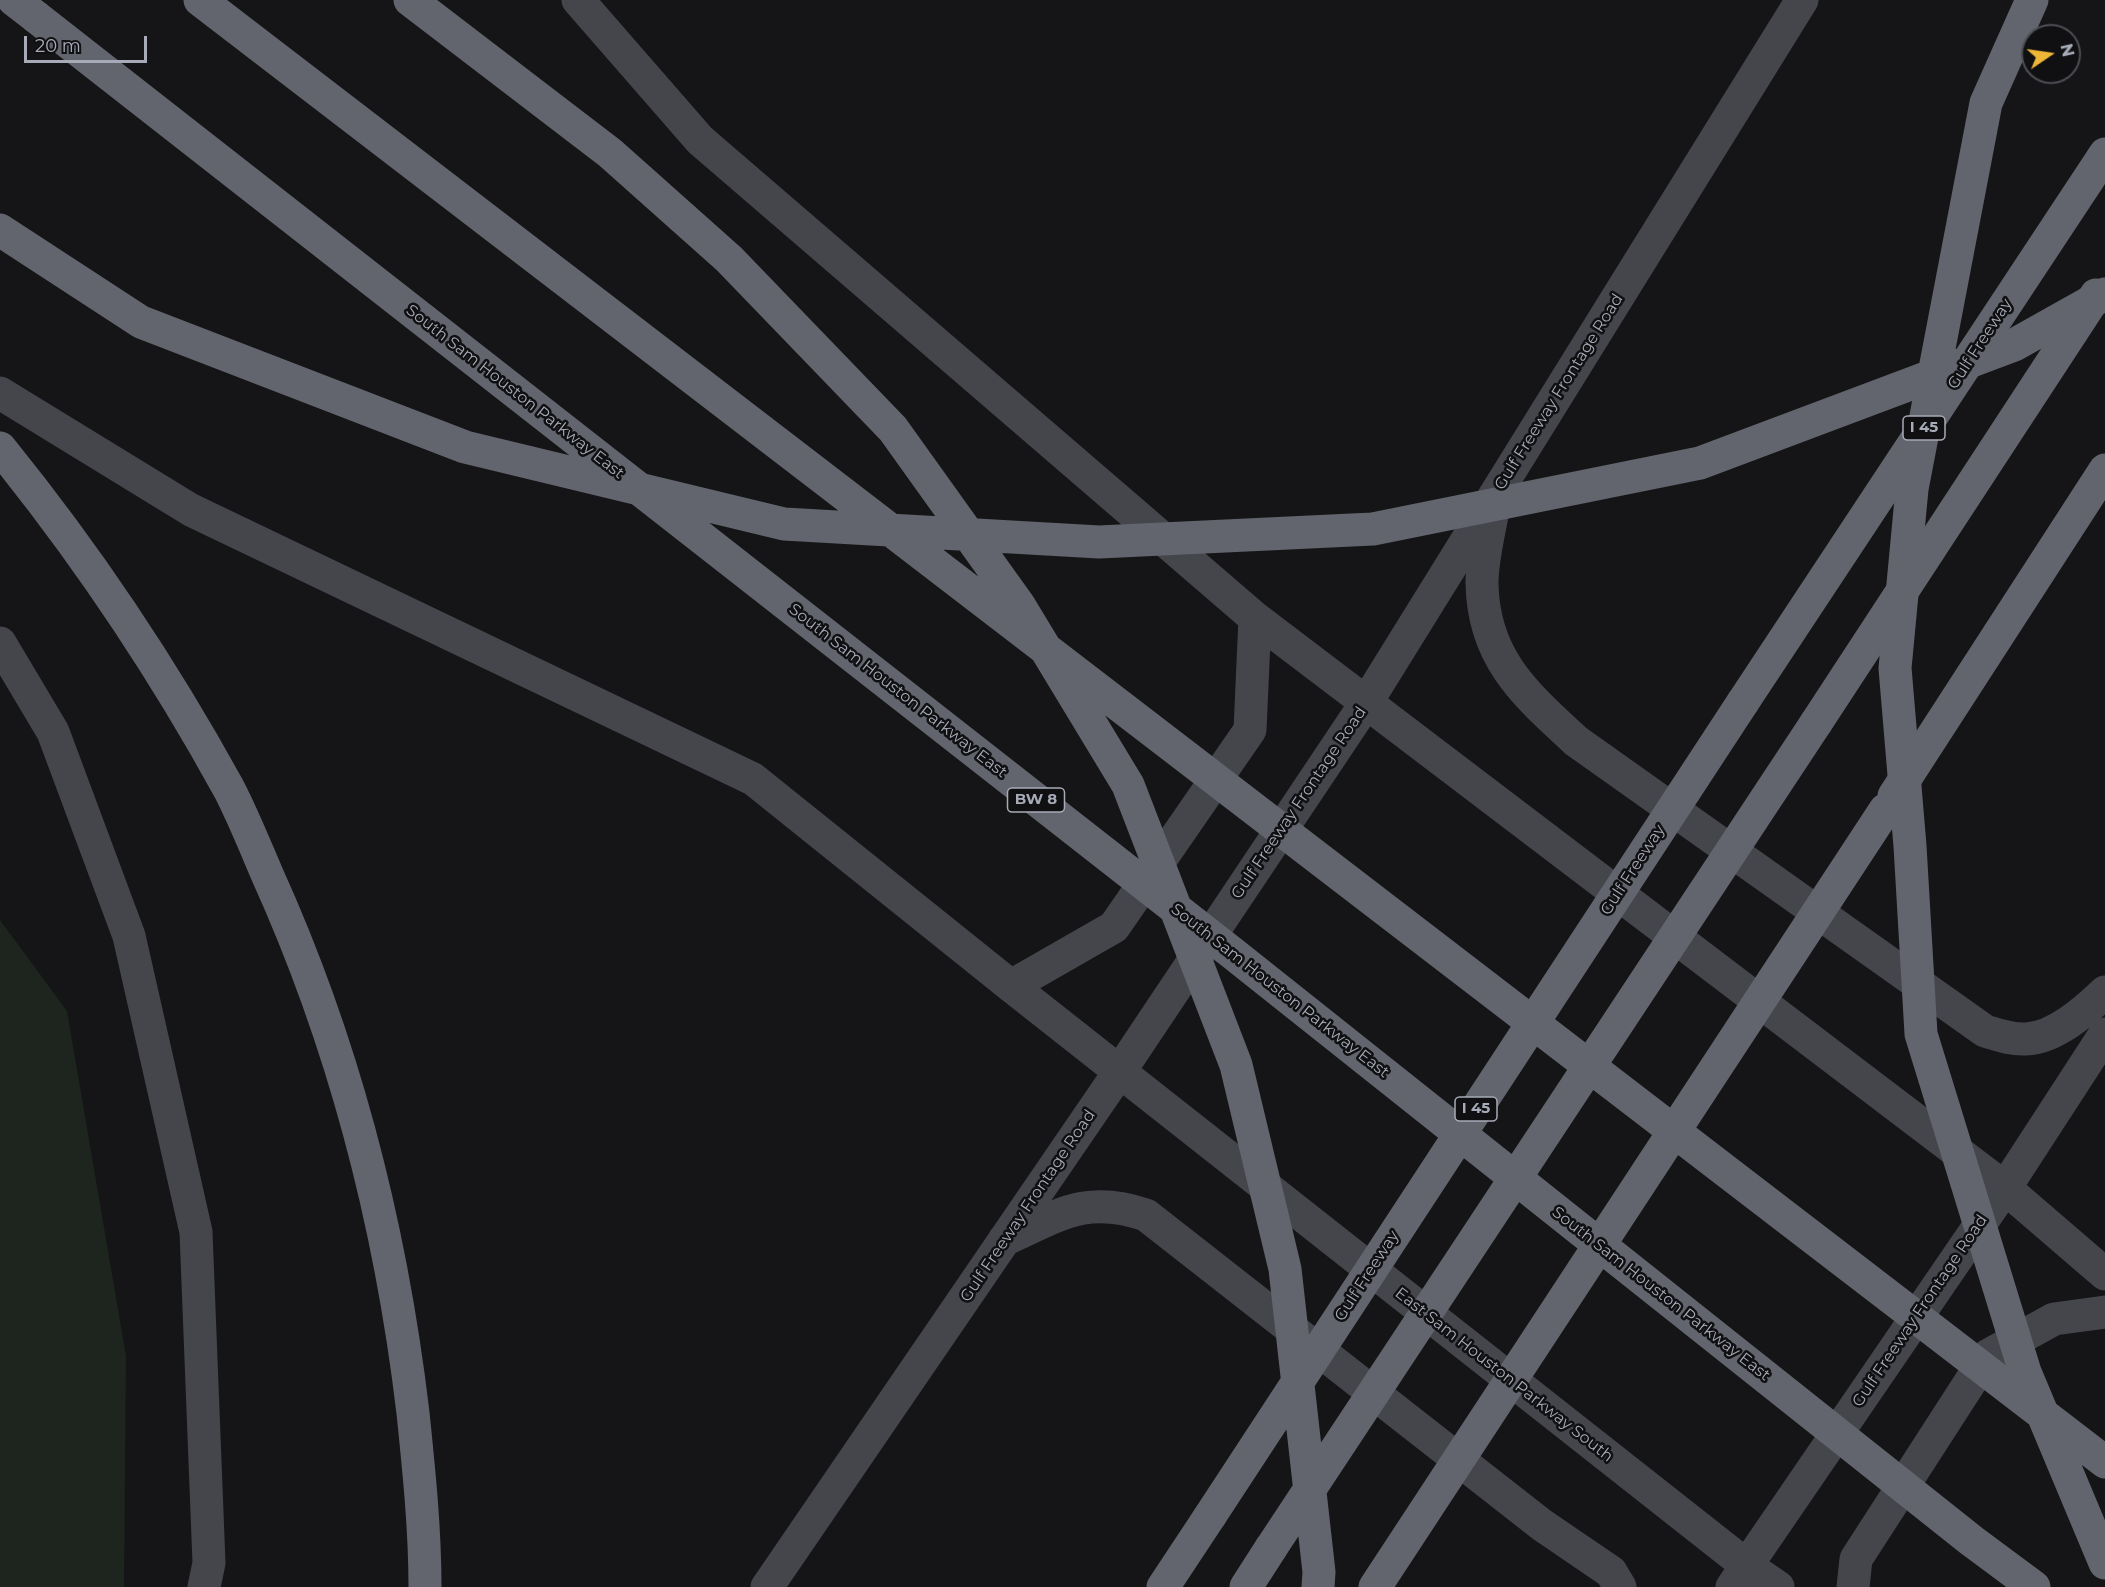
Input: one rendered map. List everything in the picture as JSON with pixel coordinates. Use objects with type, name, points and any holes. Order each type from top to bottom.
[{"type":"highway","points":[[201,0],[2105,1462]]},
{"type":"highway","points":[[410,0],[610,153],[729,259],[893,429],[1019,605],[1128,785],[1236,1065],[1286,1269],[1319,1572],[1318,1587]]},
{"type":"highway","points":[[2032,0],[1986,103],[1912,489],[1895,668],[1910,846],[1921,1035],[2025,1372],[2105,1563]]},
{"type":"highway","name":"South Sam Houston Parkway East","points":[[25,9],[1221,944],[1962,1534],[2034,1587]]},
{"type":"highway","name":"Gulf Freeway","points":[[1163,1587],[2105,154]]},
{"type":"highway","points":[[0,230],[141,322],[465,447],[784,524],[1100,542],[1374,529],[1700,463],[2014,345],[2105,294]]},
{"type":"highway","points":[[1246,1587],[2105,281]]},
{"type":"highway","points":[[0,448],[39,496],[128,621],[230,791],[295,938],[338,1052],[377,1194],[403,1329],[419,1468],[425,1587]]},
{"type":"highway","points":[[1375,1587],[1885,810],[2105,470]]},
{"type":"main road","points":[[578,0],[700,140],[1255,618],[2005,1188],[2105,1274]]},
{"type":"main road","name":"Gulf Freeway Frontage Road","points":[[767,1587],[1120,1071],[1366,703],[1802,0]]},
{"type":"main road","points":[[0,393],[191,510],[753,779],[1120,1071]]},
{"type":"main road","points":[[1495,496],[1482,582],[1485,617],[1493,646],[1535,703],[1576,741],[1985,1031],[2009,1038],[2028,1039],[2047,1034],[2085,1011],[2105,992]]},
{"type":"main road","points":[[1011,986],[1114,927],[1250,730],[1255,618]]},
{"type":"main road","points":[[0,643],[53,732],[129,936],[196,1232],[209,1563],[204,1587]]},
{"type":"main road","name":"Gulf Freeway Frontage Road","points":[[1739,1576],[2005,1188],[2105,1034]]},
{"type":"main road","name":"East Sam Houston Parkway South","points":[[1120,1071],[1739,1576],[1778,1587]]},
{"type":"main road","points":[[1004,1241],[1073,1210],[1100,1204],[1124,1207],[1146,1215],[1542,1525],[1611,1572],[1620,1587]]},
{"type":"main road","points":[[1853,1587],[1856,1559],[1987,1356],[2054,1318],[2105,1312]]},
{"type":"shaded area","points":[[0,920],[67,1011],[126,1356],[124,1587],[0,1587]]}]
